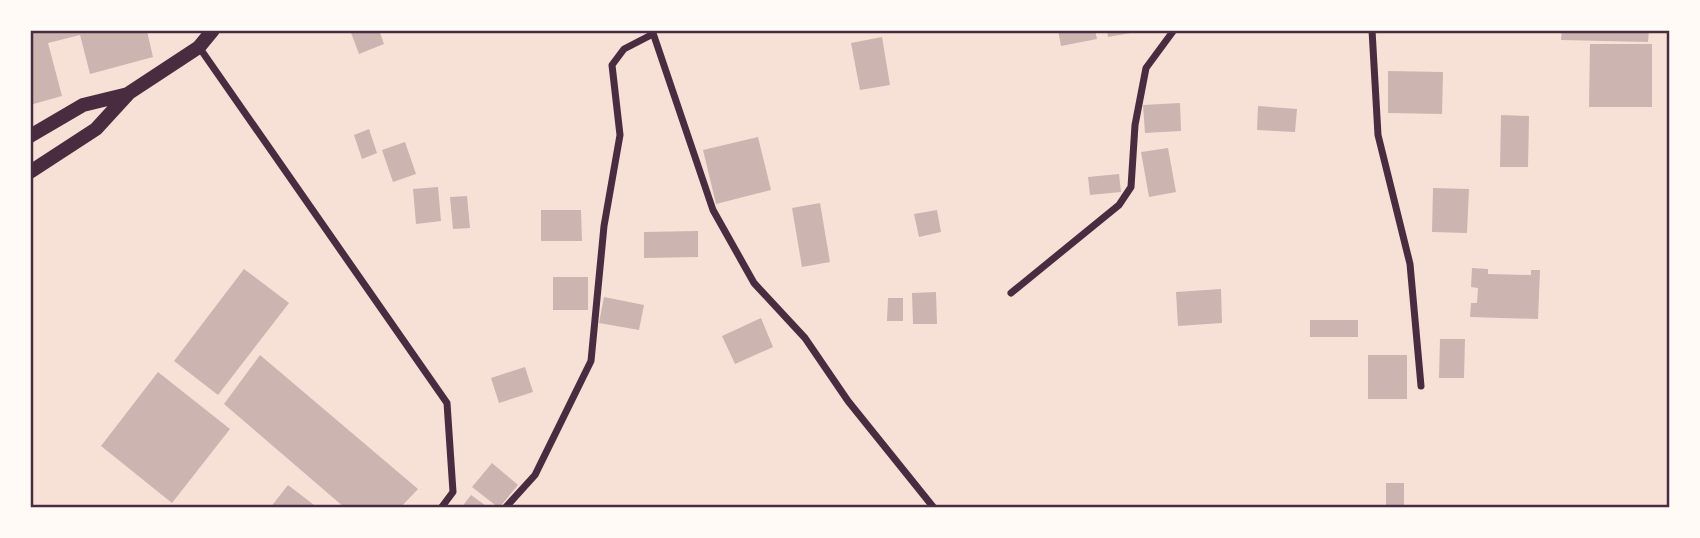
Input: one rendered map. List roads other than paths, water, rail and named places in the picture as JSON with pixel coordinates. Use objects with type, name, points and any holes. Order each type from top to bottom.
[{"type":"main road","points":[[30,172],[96,128],[129,93],[199,47],[214,30]]},
{"type":"main road","points":[[30,136],[83,105],[129,93]]},
{"type":"street","points":[[1012,293],[1119,205],[1131,187],[1135,125],[1146,68],[1174,30]]},
{"type":"street","points":[[1372,30],[1378,135],[1410,264],[1421,386]]},
{"type":"street","points":[[505,508],[535,475],[591,361],[604,226],[620,135],[612,65],[624,48],[653,32],[713,210],[754,283],[805,338],[848,401],[934,508]]},
{"type":"street","points":[[199,47],[447,403],[453,492],[441,508]]}]
